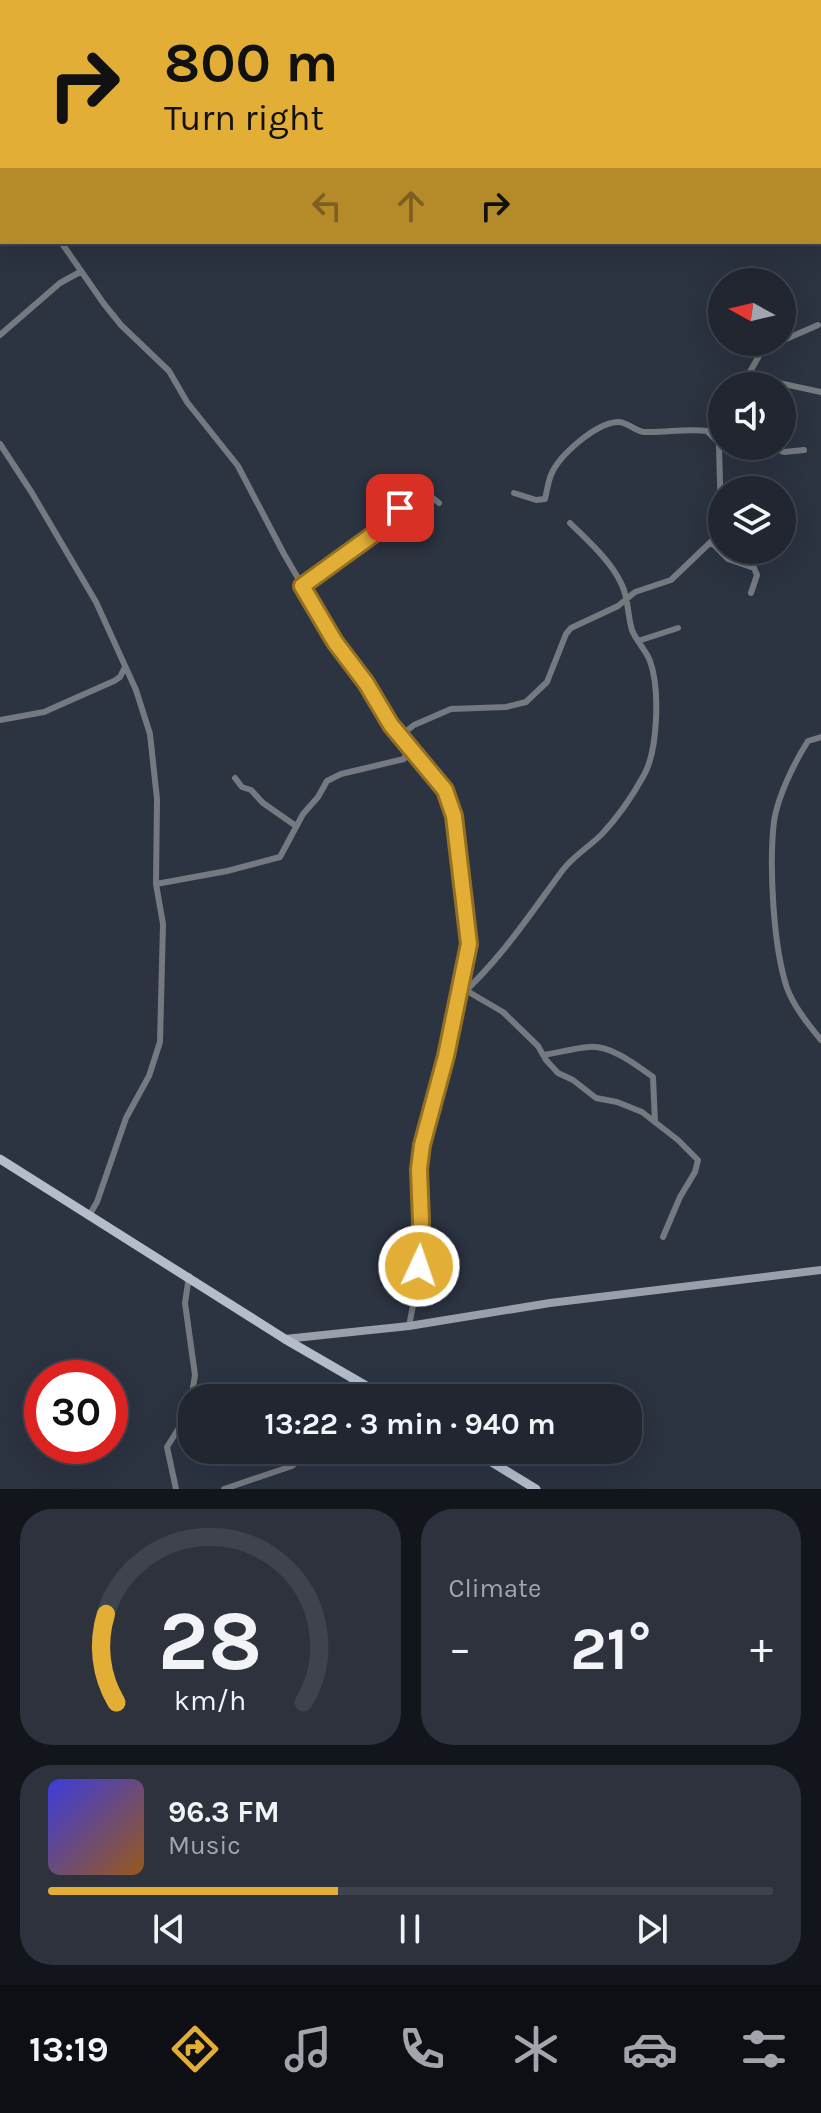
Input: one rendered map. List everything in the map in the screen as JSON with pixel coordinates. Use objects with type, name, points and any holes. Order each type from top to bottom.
[{"type":"main road","points":[[0,1159],[285,1339],[364,1384]]},
{"type":"main road","points":[[285,1339],[409,1326],[550,1303],[821,1270]]},
{"type":"main road","points":[[495,1464],[536,1489]]},
{"type":"street","points":[[62,244],[121,325],[169,371],[187,402],[238,466],[335,642],[359,671],[380,709],[445,790],[454,816],[469,944],[446,1056],[422,1145],[419,1180],[421,1243],[409,1326]]},
{"type":"street","points":[[0,335],[60,283],[80,272]]},
{"type":"street","points":[[749,372],[760,354],[770,346],[818,325]]},
{"type":"street","points":[[796,387],[821,392]]},
{"type":"street","points":[[514,493],[536,500],[545,499],[558,461],[589,435],[613,423],[625,423],[641,432],[673,429],[708,432]]},
{"type":"street","points":[[0,444],[96,602],[146,719],[155,763],[156,884],[163,924],[160,1042],[157,1058],[126,1118],[90,1214]]},
{"type":"street","points":[[796,451],[804,450]]},
{"type":"street","points":[[302,586],[378,531],[385,513],[428,494],[439,503]]},
{"type":"street","points":[[458,998],[484,975],[515,938],[563,870],[615,818],[646,772],[653,747],[653,670],[649,657],[633,632],[628,598],[621,580],[570,523]]},
{"type":"street","points":[[156,884],[274,860],[284,852],[296,826],[332,778],[404,759],[408,756],[404,737],[407,729],[451,709],[506,707],[526,702],[547,682],[571,628],[618,606],[643,588],[671,580],[708,546]]},
{"type":"street","points":[[742,564],[754,568],[757,575],[751,593]]},
{"type":"street","points":[[638,641],[678,628]]},
{"type":"street","points":[[0,720],[44,712],[63,705],[114,681],[125,667]]},
{"type":"street","points":[[821,737],[808,741],[791,770],[774,818],[772,853],[783,972],[792,999],[821,1040]]},
{"type":"street","points":[[235,778],[242,787],[251,790],[263,803],[296,826]]},
{"type":"street","points":[[467,991],[503,1012],[538,1046],[558,1073],[596,1098],[642,1112],[698,1160],[663,1237]]},
{"type":"street","points":[[543,1055],[590,1046],[610,1051],[633,1063],[653,1077],[655,1122]]},
{"type":"street","points":[[176,1489],[167,1447],[189,1412],[195,1375],[185,1303],[189,1276]]},
{"type":"street","points":[[350,1384],[354,1378]]},
{"type":"street","points":[[224,1489],[238,1487],[294,1464]]},
{"type":"route","points":[[400,508],[385,513],[378,531],[302,586],[335,642],[359,671],[391,725],[445,790],[454,816],[468,919],[468,960],[422,1145],[419,1169],[419,1266]]}]
